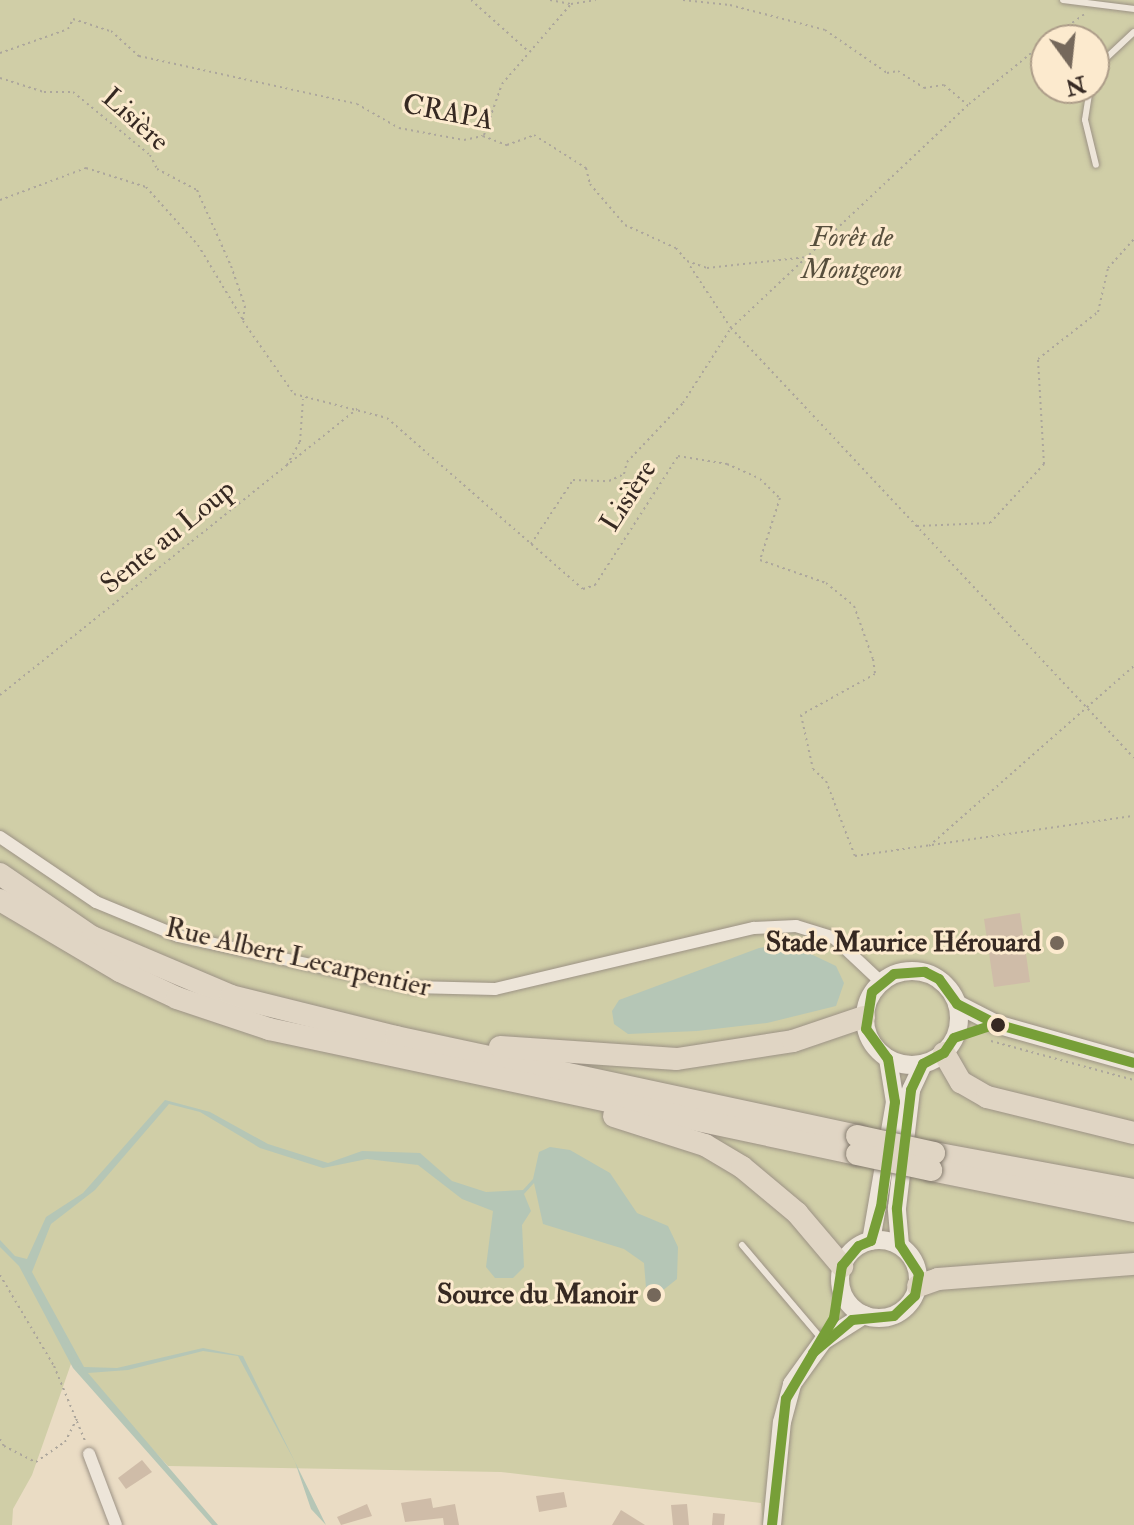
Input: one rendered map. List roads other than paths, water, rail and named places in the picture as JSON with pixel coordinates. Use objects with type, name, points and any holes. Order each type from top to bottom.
[{"type":"highway","points":[[0,874],[92,937],[140,960],[231,996],[1134,1211]]},
{"type":"highway","points":[[0,900],[61,940],[177,998],[269,1029],[428,1063],[857,1145]]},
{"type":"highway","points":[[396,1037],[623,1059],[677,1059],[793,1041],[864,1017]]},
{"type":"highway","points":[[949,1046],[961,1082],[987,1097],[1134,1133]]},
{"type":"highway","points":[[428,1063],[705,1145],[742,1167],[797,1213],[834,1250],[841,1277]]},
{"type":"highway","points":[[933,1162],[1134,1190]]},
{"type":"highway","points":[[918,1286],[938,1279],[1134,1264]]},
{"type":"main road","points":[[871,1241],[881,1207],[895,1102],[888,1059],[870,1041],[864,1017],[881,982],[894,974],[925,972],[939,979],[957,1004],[996,1024],[1134,1063]]},
{"type":"main road","points":[[949,1046],[957,1004]]},
{"type":"main road","points":[[772,1525],[786,1399],[801,1367],[823,1341],[864,1315],[894,1316],[910,1304],[918,1286],[915,1263],[900,1245],[897,1208],[911,1090],[923,1064],[949,1046],[996,1024]]},
{"type":"main road","points":[[888,1059],[923,1064]]},
{"type":"main road","points":[[823,1341],[849,1254],[871,1241],[900,1245]]},
{"type":"main road","points":[[841,1277],[864,1315]]},
{"type":"street","name":"Rue Albert Lecarpentier","points":[[0,837],[96,902],[178,936],[412,987],[495,989],[754,928],[796,926],[833,937],[872,968],[881,982]]},
{"type":"street","points":[[89,1454],[116,1525]]},
{"type":"lane","points":[[1063,0],[1099,2],[1134,9]]},
{"type":"lane","points":[[1110,54],[1134,32]]},
{"type":"lane","points":[[1088,104],[1085,120],[1096,165]]},
{"type":"lane","points":[[742,1245],[823,1341]]},
{"type":"waterway","points":[[64,1337],[81,1368]]},
{"type":"place","name":"Stade Maurice Hérouard","points":[[1057,943]]},
{"type":"place","name":"Source du Manoir","points":[[654,1295]]},
{"type":"park label","name":"Forêt de Montgeon","points":[[852,254]]}]
